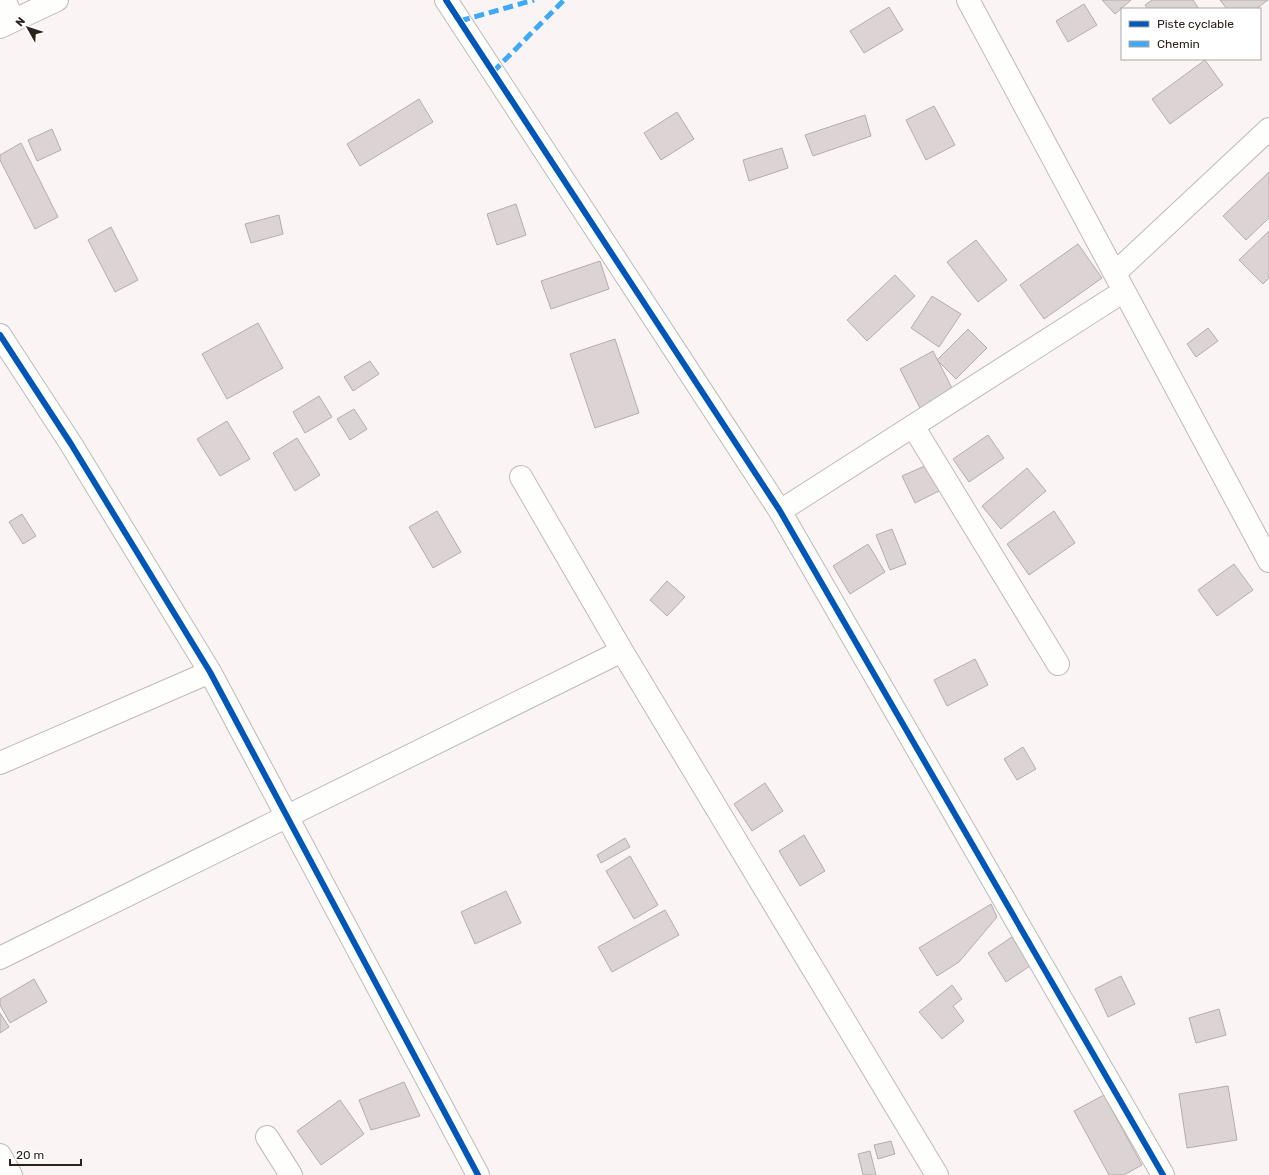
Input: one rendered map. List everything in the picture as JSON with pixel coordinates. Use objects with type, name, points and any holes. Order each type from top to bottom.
[{"type":"street","points":[[4,0],[7,24],[57,0]]},
{"type":"street","points":[[446,0],[780,511],[1163,1175]]},
{"type":"street","points":[[968,0],[1269,561]]},
{"type":"street","points":[[780,511],[913,426],[1120,282],[1269,129]]},
{"type":"street","points":[[0,335],[71,444],[210,672],[478,1175]]},
{"type":"street","points":[[913,426],[1058,664]]},
{"type":"street","points":[[521,476],[622,651],[937,1175]]},
{"type":"street","points":[[0,958],[622,651]]},
{"type":"street","points":[[0,764],[210,672]]},
{"type":"street","points":[[267,1137],[291,1175]]},
{"type":"street","points":[[0,1155],[11,1175]]},
{"type":"building","points":[[1102,0],[1131,0],[1121,8],[1115,14]]},
{"type":"building","points":[[1152,0],[1193,0],[1198,8],[1147,8],[1145,5]]},
{"type":"building","points":[[1220,0],[1268,0],[1257,8],[1226,8]]},
{"type":"building","points":[[1084,4],[1097,25],[1068,42],[1056,21]]},
{"type":"building","points":[[889,7],[903,30],[864,53],[850,31]]},
{"type":"building","points":[[1205,60],[1223,85],[1170,124],[1152,99]]},
{"type":"building","points":[[419,99],[433,122],[360,166],[347,144]]},
{"type":"building","points":[[934,106],[955,145],[926,160],[906,120]]},
{"type":"building","points":[[677,112],[694,139],[661,160],[644,133]]},
{"type":"building","points":[[865,115],[871,136],[813,156],[805,135]]},
{"type":"building","points":[[52,129],[61,150],[37,161],[28,140]]},
{"type":"building","points":[[21,143],[58,217],[35,229],[0,160],[0,155]]},
{"type":"building","points":[[782,148],[788,168],[749,181],[743,160]]},
{"type":"building","points":[[1269,172],[1269,218],[1246,240],[1223,216]]},
{"type":"building","points":[[516,204],[526,235],[497,245],[487,214]]},
{"type":"building","points":[[279,215],[283,234],[251,243],[245,224]]},
{"type":"building","points":[[111,227],[138,280],[115,292],[88,240]]},
{"type":"building","points":[[1269,231],[1269,278],[1263,284],[1239,260]]},
{"type":"building","points":[[976,240],[1007,280],[978,302],[947,262]]},
{"type":"building","points":[[1078,244],[1102,278],[1044,319],[1020,285]]},
{"type":"building","points":[[600,261],[609,289],[551,309],[541,281]]},
{"type":"building","points":[[895,275],[915,296],[867,341],[847,320]]},
{"type":"building","points":[[932,296],[961,314],[939,347],[911,328]]},
{"type":"building","points":[[258,323],[283,368],[227,399],[202,354]]},
{"type":"building","points":[[1208,328],[1218,341],[1196,357],[1187,344]]},
{"type":"building","points":[[968,329],[987,348],[956,379],[937,360]]},
{"type":"building","points":[[615,339],[639,413],[595,428],[570,354]]},
{"type":"building","points":[[933,351],[954,392],[921,410],[900,369]]},
{"type":"building","points":[[370,361],[379,374],[353,391],[344,377]]},
{"type":"building","points":[[319,396],[332,417],[305,433],[293,412]]},
{"type":"building","points":[[354,409],[367,429],[350,440],[337,419]]},
{"type":"building","points":[[227,421],[250,459],[220,476],[197,439]]},
{"type":"building","points":[[988,435],[1004,458],[969,482],[953,459]]},
{"type":"building","points":[[297,438],[320,475],[295,491],[273,453]]},
{"type":"building","points":[[927,465],[939,491],[915,503],[902,476]]},
{"type":"building","points":[[1027,468],[1046,491],[1001,529],[982,506]]},
{"type":"building","points":[[437,511],[461,552],[433,568],[409,527]]},
{"type":"building","points":[[1054,511],[1075,543],[1029,575],[1007,544]]},
{"type":"building","points":[[22,514],[36,536],[23,544],[9,522]]},
{"type":"building","points":[[892,529],[906,564],[890,570],[876,535]]},
{"type":"building","points":[[868,544],[885,572],[850,594],[833,566]]},
{"type":"building","points":[[1234,564],[1253,590],[1217,616],[1198,590]]},
{"type":"building","points":[[667,581],[685,597],[667,616],[650,600]]},
{"type":"building","points":[[975,659],[988,685],[947,706],[934,680]]},
{"type":"building","points":[[1023,747],[1036,769],[1017,780],[1004,759]]},
{"type":"building","points":[[765,783],[783,811],[752,831],[734,804]]},
{"type":"building","points":[[804,835],[825,871],[800,886],[779,851]]},
{"type":"building","points":[[625,838],[630,847],[601,863],[597,855]]},
{"type":"building","points":[[630,856],[658,905],[634,919],[606,871]]},
{"type":"building","points":[[506,891],[521,923],[475,944],[461,912]]},
{"type":"building","points":[[991,904],[997,917],[959,962],[937,976],[919,948]]},
{"type":"building","points":[[665,910],[679,935],[612,972],[598,947]]},
{"type":"building","points":[[1012,937],[1030,966],[1006,982],[988,953]]},
{"type":"building","points":[[1121,976],[1135,1004],[1108,1017],[1095,989]]},
{"type":"building","points":[[34,979],[47,1002],[10,1023],[0,1005],[0,999]]},
{"type":"building","points":[[952,985],[962,999],[953,1006],[964,1021],[942,1039],[919,1012]]},
{"type":"building","points":[[1219,1009],[1226,1035],[1196,1043],[1189,1018]]},
{"type":"building","points":[[0,1013],[9,1027],[0,1033]]},
{"type":"building","points":[[404,1082],[420,1116],[371,1130],[359,1100]]},
{"type":"building","points":[[1228,1086],[1237,1140],[1187,1148],[1179,1094]]},
{"type":"building","points":[[1104,1095],[1142,1165],[1124,1175],[1109,1175],[1074,1111]]},
{"type":"building","points":[[340,1100],[364,1134],[321,1165],[297,1131]]},
{"type":"building","points":[[891,1141],[895,1154],[878,1159],[874,1145]]},
{"type":"building","points":[[870,1151],[876,1175],[863,1175],[858,1154]]},
{"type":"marked path","points":[[460,21],[534,0]]},
{"type":"marked path","points":[[493,72],[564,0]]},
{"type":"cycle path","points":[[446,0],[780,511],[1163,1175]]},
{"type":"cycle path","points":[[0,335],[71,444],[210,672],[478,1175]]}]
